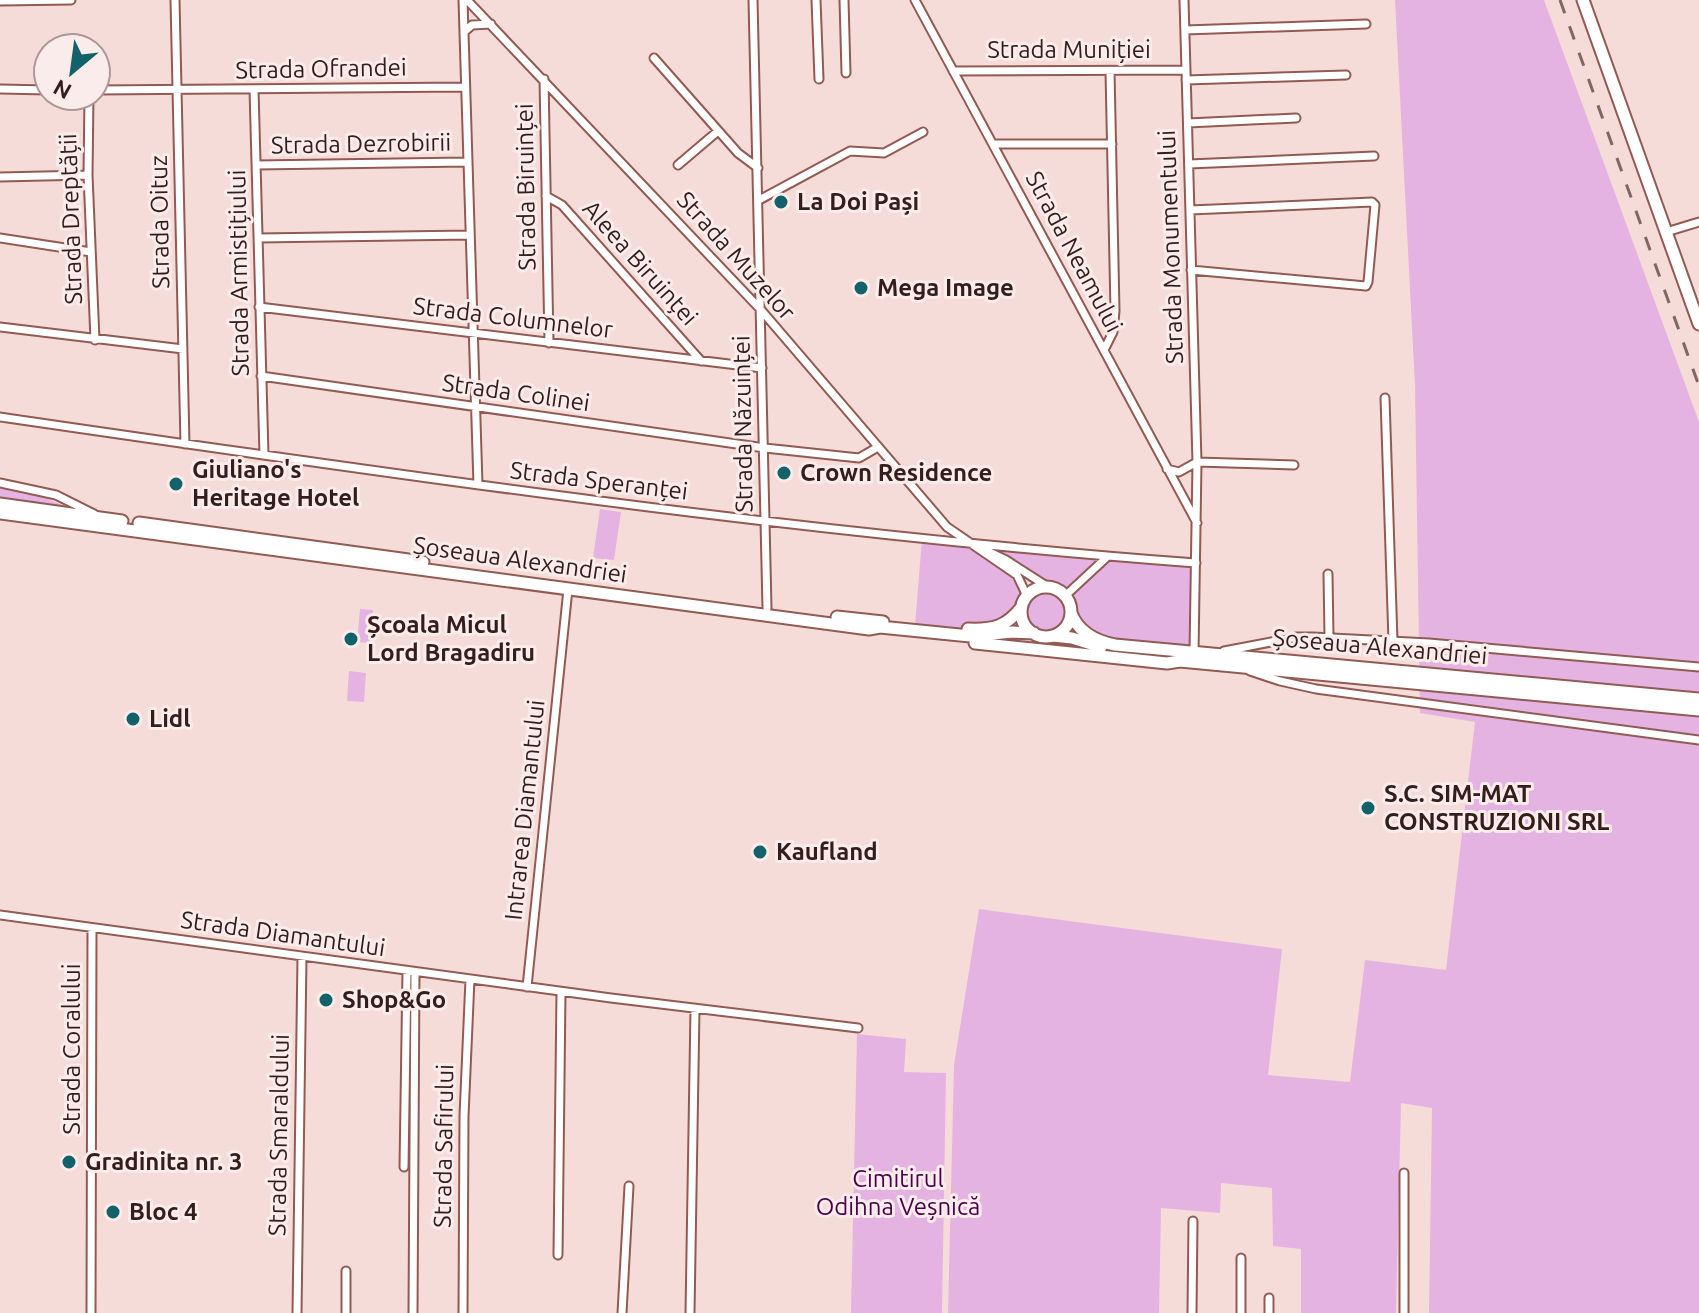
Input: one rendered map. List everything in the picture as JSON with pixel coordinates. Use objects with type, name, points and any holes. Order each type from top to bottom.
[{"type":"main road","points":[[1583,0],[1699,324]]},
{"type":"main road","name":"Șoseaua Alexandriei","points":[[0,504],[870,621],[982,629],[1006,624],[1024,602]]},
{"type":"main road","name":"Șoseaua Alexandriei","points":[[0,513],[869,629],[880,627],[970,636],[1034,633]]},
{"type":"main road","points":[[1053,636],[1066,627],[1071,613],[1065,596],[1048,587],[1040,587],[1024,602],[1024,623],[1034,633],[1180,661]]},
{"type":"main road","name":"Șoseaua Alexandriei","points":[[1071,613],[1084,632],[1107,644],[1699,699]]},
{"type":"main road","points":[[869,629],[890,634],[1167,663],[1180,661]]},
{"type":"main road","name":"Șoseaua Alexandriei","points":[[1180,661],[1699,710]]},
{"type":"street","points":[[0,1],[71,0]]},
{"type":"street","name":"Strada Oituz","points":[[175,0],[185,444]]},
{"type":"street","points":[[465,0],[466,162],[478,485]]},
{"type":"street","name":"Strada Muzelor","points":[[465,0],[544,79],[762,311],[947,527],[970,544]]},
{"type":"street","name":"Strada Năzuinței","points":[[753,0],[767,608]]},
{"type":"street","points":[[816,0],[819,79]]},
{"type":"street","points":[[844,0],[846,73]]},
{"type":"street","name":"Strada Neamului","points":[[915,0],[1197,524]]},
{"type":"street","name":"Strada Monumentului","points":[[1184,0],[1197,462],[1199,654]]},
{"type":"street","points":[[464,32],[472,25],[491,24]]},
{"type":"street","points":[[1185,30],[1366,24]]},
{"type":"street","points":[[654,58],[738,153],[758,168]]},
{"type":"street","name":"Strada Muniției","points":[[953,71],[1186,70]]},
{"type":"street","points":[[1104,350],[1113,332],[1115,311],[1110,71]]},
{"type":"street","points":[[1186,80],[1346,75]]},
{"type":"street","name":"Strada Biruinței","points":[[544,79],[549,343]]},
{"type":"street","name":"Strada Ofrandei","points":[[112,90],[465,87]]},
{"type":"street","points":[[0,89],[32,90]]},
{"type":"street","name":"Strada Armistițiului","points":[[254,89],[264,455]]},
{"type":"street","name":"Strada Dreptății","points":[[89,112],[88,175],[95,340]]},
{"type":"street","points":[[1188,123],[1296,118]]},
{"type":"street","points":[[678,165],[718,131]]},
{"type":"street","points":[[759,200],[850,151],[884,153],[923,132]]},
{"type":"street","points":[[993,144],[1112,144]]},
{"type":"street","points":[[1189,164],[1374,156]]},
{"type":"street","name":"Strada Dezrobirii","points":[[256,165],[466,162]]},
{"type":"street","points":[[0,177],[88,175]]},
{"type":"street","name":"Aleea Biruinței","points":[[546,196],[562,205],[701,361]]},
{"type":"street","points":[[1190,210],[1372,202],[1375,205],[1366,286],[1191,270]]},
{"type":"street","points":[[1666,232],[1699,222]]},
{"type":"street","points":[[258,238],[469,235]]},
{"type":"street","points":[[0,238],[91,252]]},
{"type":"street","name":"Strada Columnelor","points":[[259,307],[762,368]]},
{"type":"street","points":[[0,327],[183,349]]},
{"type":"street","name":"Strada Colinei","points":[[261,376],[765,448],[859,458],[878,447]]},
{"type":"street","points":[[1385,398],[1393,641]]},
{"type":"street","name":"Strada Speranței","points":[[0,417],[764,522],[970,544],[1196,563]]},
{"type":"street","points":[[1167,469],[1179,472],[1197,462],[1294,465]]},
{"type":"street","points":[[0,483],[56,495],[99,518]]},
{"type":"street","points":[[970,544],[993,552],[1048,587]]},
{"type":"street","points":[[970,544],[1017,575],[1024,602]]},
{"type":"street","points":[[1065,596],[1107,557]]},
{"type":"street","points":[[1328,574],[1329,637]]},
{"type":"street","name":"Intrarea Diamantului","points":[[527,987],[568,589]]},
{"type":"street","points":[[1199,654],[1297,637],[1329,637],[1699,667]]},
{"type":"street","points":[[1244,668],[1272,679],[1316,689],[1699,740]]},
{"type":"street","name":"Strada Diamantului","points":[[0,915],[561,992],[858,1028]]},
{"type":"street","name":"Strada Coralului","points":[[91,1313],[92,929]]},
{"type":"street","name":"Strada Smaraldului","points":[[297,1313],[302,957]]},
{"type":"street","points":[[404,1167],[411,972]]},
{"type":"street","points":[[411,972],[413,1313]]},
{"type":"street","name":"Strada Safirului","points":[[463,1313],[464,1116],[470,979]]},
{"type":"street","points":[[558,1255],[561,992]]},
{"type":"street","points":[[690,1313],[695,1009]]},
{"type":"street","points":[[1404,1173],[1404,1313]]},
{"type":"street","points":[[622,1313],[629,1186]]},
{"type":"street","points":[[1192,1313],[1193,1221]]},
{"type":"street","points":[[1241,1258],[1241,1313]]},
{"type":"street","points":[[346,1271],[346,1313]]},
{"type":"street","points":[[1269,1298],[1269,1313]]},
{"type":"green space","points":[[1395,0],[1544,0],[1699,422],[1699,1313],[1429,1313],[1432,1108],[1401,1103],[1396,1313],[1301,1313],[1301,1249],[1273,1246],[1272,1188],[1221,1183],[1220,1213],[1161,1208],[1159,1313],[948,1313],[954,1065],[979,909],[1282,949],[1268,1075],[1350,1082],[1365,960],[1446,970],[1475,722],[1420,713],[1415,386]]},
{"type":"green space","points":[[0,487],[29,491],[62,505],[0,498]]},
{"type":"green space","points":[[600,509],[621,512],[614,560],[593,558]]},
{"type":"green space","points":[[922,539],[1196,563],[1194,653],[1107,644],[1069,620],[1058,632],[1044,636],[1030,630],[1021,615],[973,629],[915,625]],"holes":[[[1006,560],[1047,587],[1027,596]]]},
{"type":"green space","points":[[360,609],[373,610],[370,643],[357,642]]},
{"type":"green space","points":[[349,671],[366,673],[364,702],[347,701]]},
{"type":"green space","name":"Cimitirul Odihna Veșnică","points":[[857,1034],[906,1039],[904,1072],[946,1073],[942,1313],[851,1313]]},
{"type":"railway","points":[[1560,0],[1699,386]]},
{"type":"place","name":"La Doi Pași","points":[[781,202]]},
{"type":"place","name":"Mega Image","points":[[861,288]]},
{"type":"place","name":"Crown Residence","points":[[784,473]]},
{"type":"place","name":"Giuliano's Heritage Hotel","points":[[176,484]]},
{"type":"place","name":"Școala Micul Lord Bragadiru","points":[[351,639]]},
{"type":"place","name":"Lidl","points":[[133,719]]},
{"type":"place","name":"S.C. SIM-MAT CONSTRUZIONI SRL","points":[[1368,808]]},
{"type":"place","name":"Kaufland","points":[[760,852]]},
{"type":"place","name":"Shop&Go","points":[[326,1000]]},
{"type":"place","name":"Gradinita nr. 3","points":[[69,1162]]},
{"type":"place","name":"Bloc 4","points":[[113,1212]]}]
